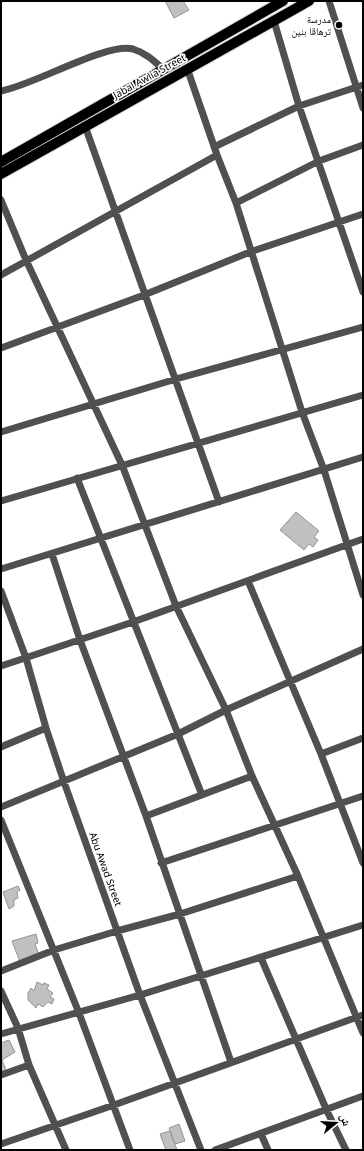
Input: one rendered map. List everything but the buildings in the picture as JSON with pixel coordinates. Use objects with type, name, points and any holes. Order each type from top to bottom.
[{"type":"main road","name":"Jabal Awlia Street","points":[[1,162],[283,1]]},
{"type":"main road","name":"Jabal Awlia Street","points":[[1,174],[187,68],[309,1]]},
{"type":"street","points":[[329,1],[355,87],[363,108]]},
{"type":"street","points":[[274,21],[299,106],[363,292]]},
{"type":"street","points":[[1,90],[36,80],[111,50],[132,49],[150,57],[164,70]]},
{"type":"street","points":[[187,68],[214,147],[236,203],[250,252],[283,349],[302,412],[324,470],[346,545],[363,595]]},
{"type":"street","points":[[214,147],[299,106],[363,85]]},
{"type":"street","points":[[85,126],[114,212],[200,443],[220,502]]},
{"type":"street","points":[[236,203],[319,161],[363,146]]},
{"type":"street","points":[[1,275],[217,155]]},
{"type":"street","points":[[1,200],[26,260],[92,404],[122,465],[176,606],[226,710],[274,827],[298,876],[322,938],[360,1016],[363,1033]]},
{"type":"street","points":[[1,348],[144,295],[250,252],[363,214]]},
{"type":"street","points":[[1,432],[176,379],[363,327]]},
{"type":"street","points":[[1,501],[363,395]]},
{"type":"street","points":[[1,569],[363,457]]},
{"type":"street","points":[[77,478],[202,795]]},
{"type":"street","points":[[1,666],[133,622],[363,540]]},
{"type":"street","points":[[52,554],[80,640],[146,816],[231,1062]]},
{"type":"street","points":[[248,581],[362,854],[363,862]]},
{"type":"street","name":"Abu Awad Street","points":[[1,591],[26,658],[46,728],[64,782],[117,931],[200,1150]]},
{"type":"street","points":[[1,806],[64,782],[178,734],[226,710],[363,649]]},
{"type":"street","points":[[1,747],[46,728]]},
{"type":"street","points":[[321,754],[363,738]]},
{"type":"street","points":[[146,816],[252,776]]},
{"type":"street","points":[[161,863],[341,805],[363,796]]},
{"type":"street","points":[[1,820],[79,1012],[130,1150]]},
{"type":"street","points":[[1,970],[54,950],[180,914],[298,876]]},
{"type":"street","points":[[1,1034],[140,995],[363,925]]},
{"type":"street","points":[[261,958],[346,1150]]},
{"type":"street","points":[[1,991],[18,1028],[29,1065],[66,1150]]},
{"type":"street","points":[[1,1144],[174,1084],[360,1016]]},
{"type":"street","points":[[1,1075],[29,1065]]},
{"type":"street","points":[[215,1150],[363,1096]]},
{"type":"street","points":[[261,1134],[268,1150]]},
{"type":"place","name":"مدرسة ترهاقا بنين","points":[[339,25]]}]
